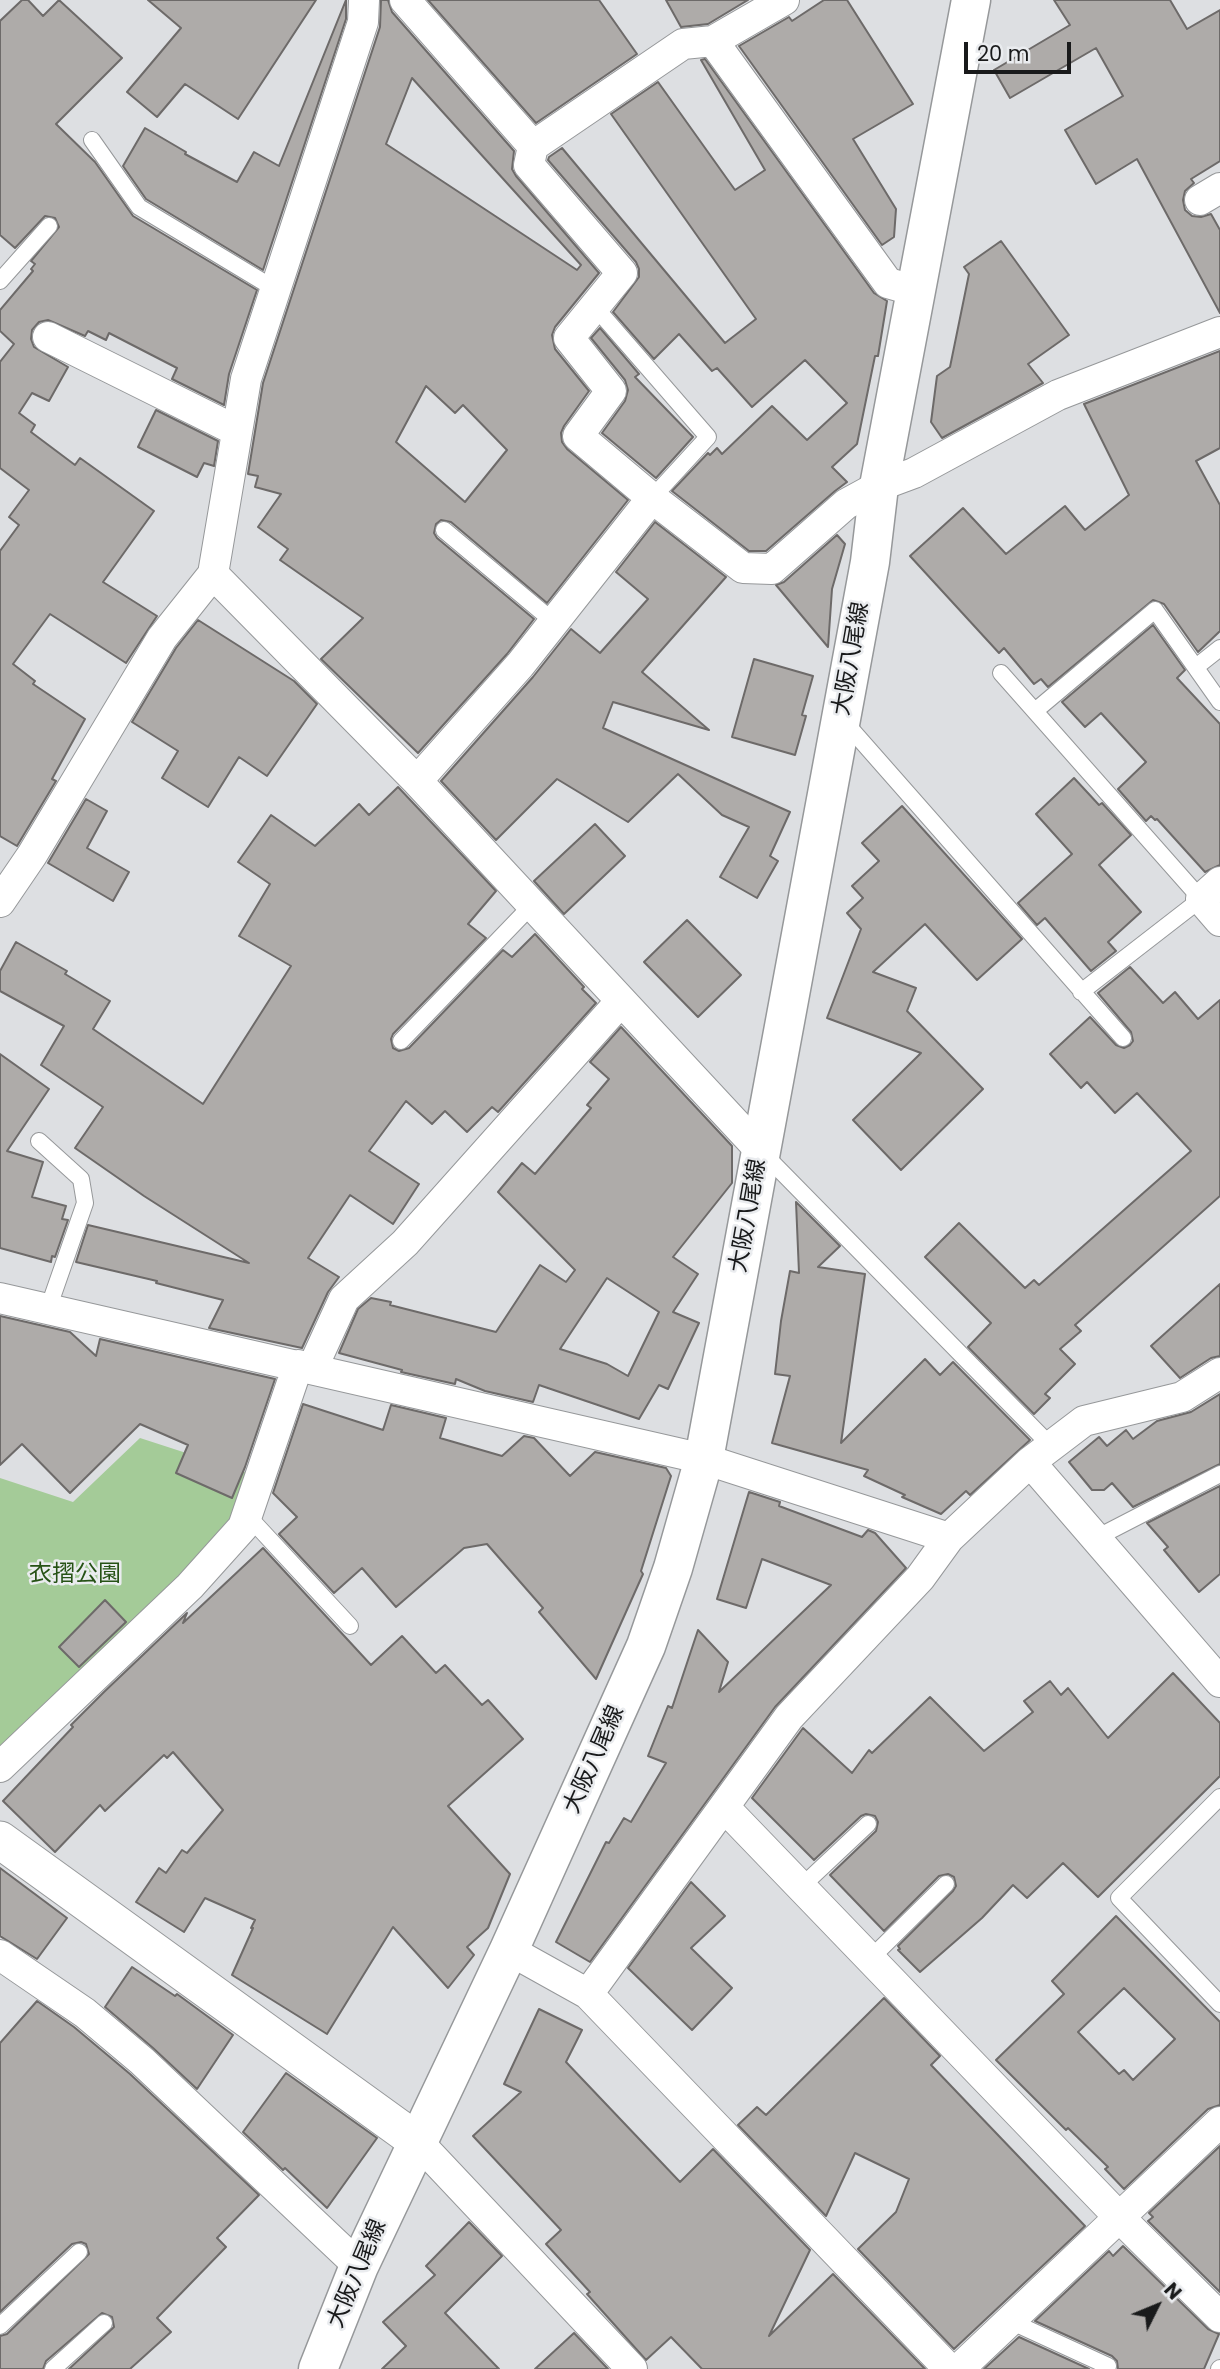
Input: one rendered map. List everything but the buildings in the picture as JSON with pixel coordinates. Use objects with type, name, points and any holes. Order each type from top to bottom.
[{"type":"main road","name":"大阪八尾線","points":[[318,2369],[359,2266],[509,1950],[646,1646],[674,1568],[704,1459],[870,562],[879,486],[971,0]]},
{"type":"street","points":[[0,902],[39,844],[162,638],[213,574],[246,379],[363,22],[364,0]]},
{"type":"street","points":[[405,0],[533,146]]},
{"type":"street","points":[[774,2],[713,41],[683,44],[533,146],[529,165],[622,273],[569,338],[611,391],[578,436],[652,498],[743,568],[772,569],[846,504],[879,486],[914,473],[1058,395],[1220,332]]},
{"type":"street","points":[[713,41],[888,283],[916,291]]},
{"type":"street","points":[[48,337],[237,431]]},
{"type":"street","points":[[416,781],[520,665],[652,498]]},
{"type":"street","points":[[213,574],[416,781],[761,1151]]},
{"type":"street","points":[[0,1767],[190,1586],[243,1527],[305,1367],[344,1299],[405,1243],[621,1001]]},
{"type":"street","points":[[0,1298],[704,1459],[949,1538]]},
{"type":"street","points":[[588,1994],[789,1717],[920,1578],[949,1538],[1041,1454],[1084,1421],[1182,1396],[1220,1373]]},
{"type":"street","points":[[1041,1454],[1096,1538],[1220,1682]]},
{"type":"street","points":[[724,1807],[1119,2217],[1220,2317]]},
{"type":"street","points":[[0,1840],[418,2141],[632,2369]]},
{"type":"street","points":[[509,1950],[588,1994],[949,2369]]},
{"type":"street","points":[[0,1955],[85,2013],[142,2061],[359,2266]]},
{"type":"street","points":[[959,2369],[1220,2122]]},
{"type":"lane","points":[[92,140],[139,207],[275,289]]},
{"type":"lane","points":[[0,281],[49,226]]},
{"type":"lane","points":[[594,307],[708,437],[652,498]]},
{"type":"lane","points":[[444,530],[554,622]]},
{"type":"lane","points":[[1035,711],[1155,610],[1220,702]]},
{"type":"lane","points":[[1195,667],[1220,648]]},
{"type":"lane","points":[[1001,673],[1214,901],[1082,992]]},
{"type":"lane","points":[[841,718],[1122,1038]]},
{"type":"lane","points":[[401,1041],[532,905]]},
{"type":"lane","points":[[39,1141],[80,1179],[85,1203],[48,1309]]},
{"type":"lane","points":[[761,1151],[1041,1454]]},
{"type":"lane","points":[[1096,1538],[1220,1474]]},
{"type":"lane","points":[[247,1515],[350,1626]]},
{"type":"lane","points":[[1220,1797],[1119,1898],[1220,2004]]},
{"type":"lane","points":[[801,1887],[867,1824]]},
{"type":"lane","points":[[870,1959],[946,1884]]},
{"type":"lane","points":[[0,2326],[79,2252]]},
{"type":"lane","points":[[1010,2321],[1108,2366]]},
{"type":"lane","points":[[53,2369],[104,2323]]},
{"type":"green space","name":"衣摺公園","points":[[140,1438],[251,1474],[236,1520],[0,1754],[0,1478],[73,1502]]}]
